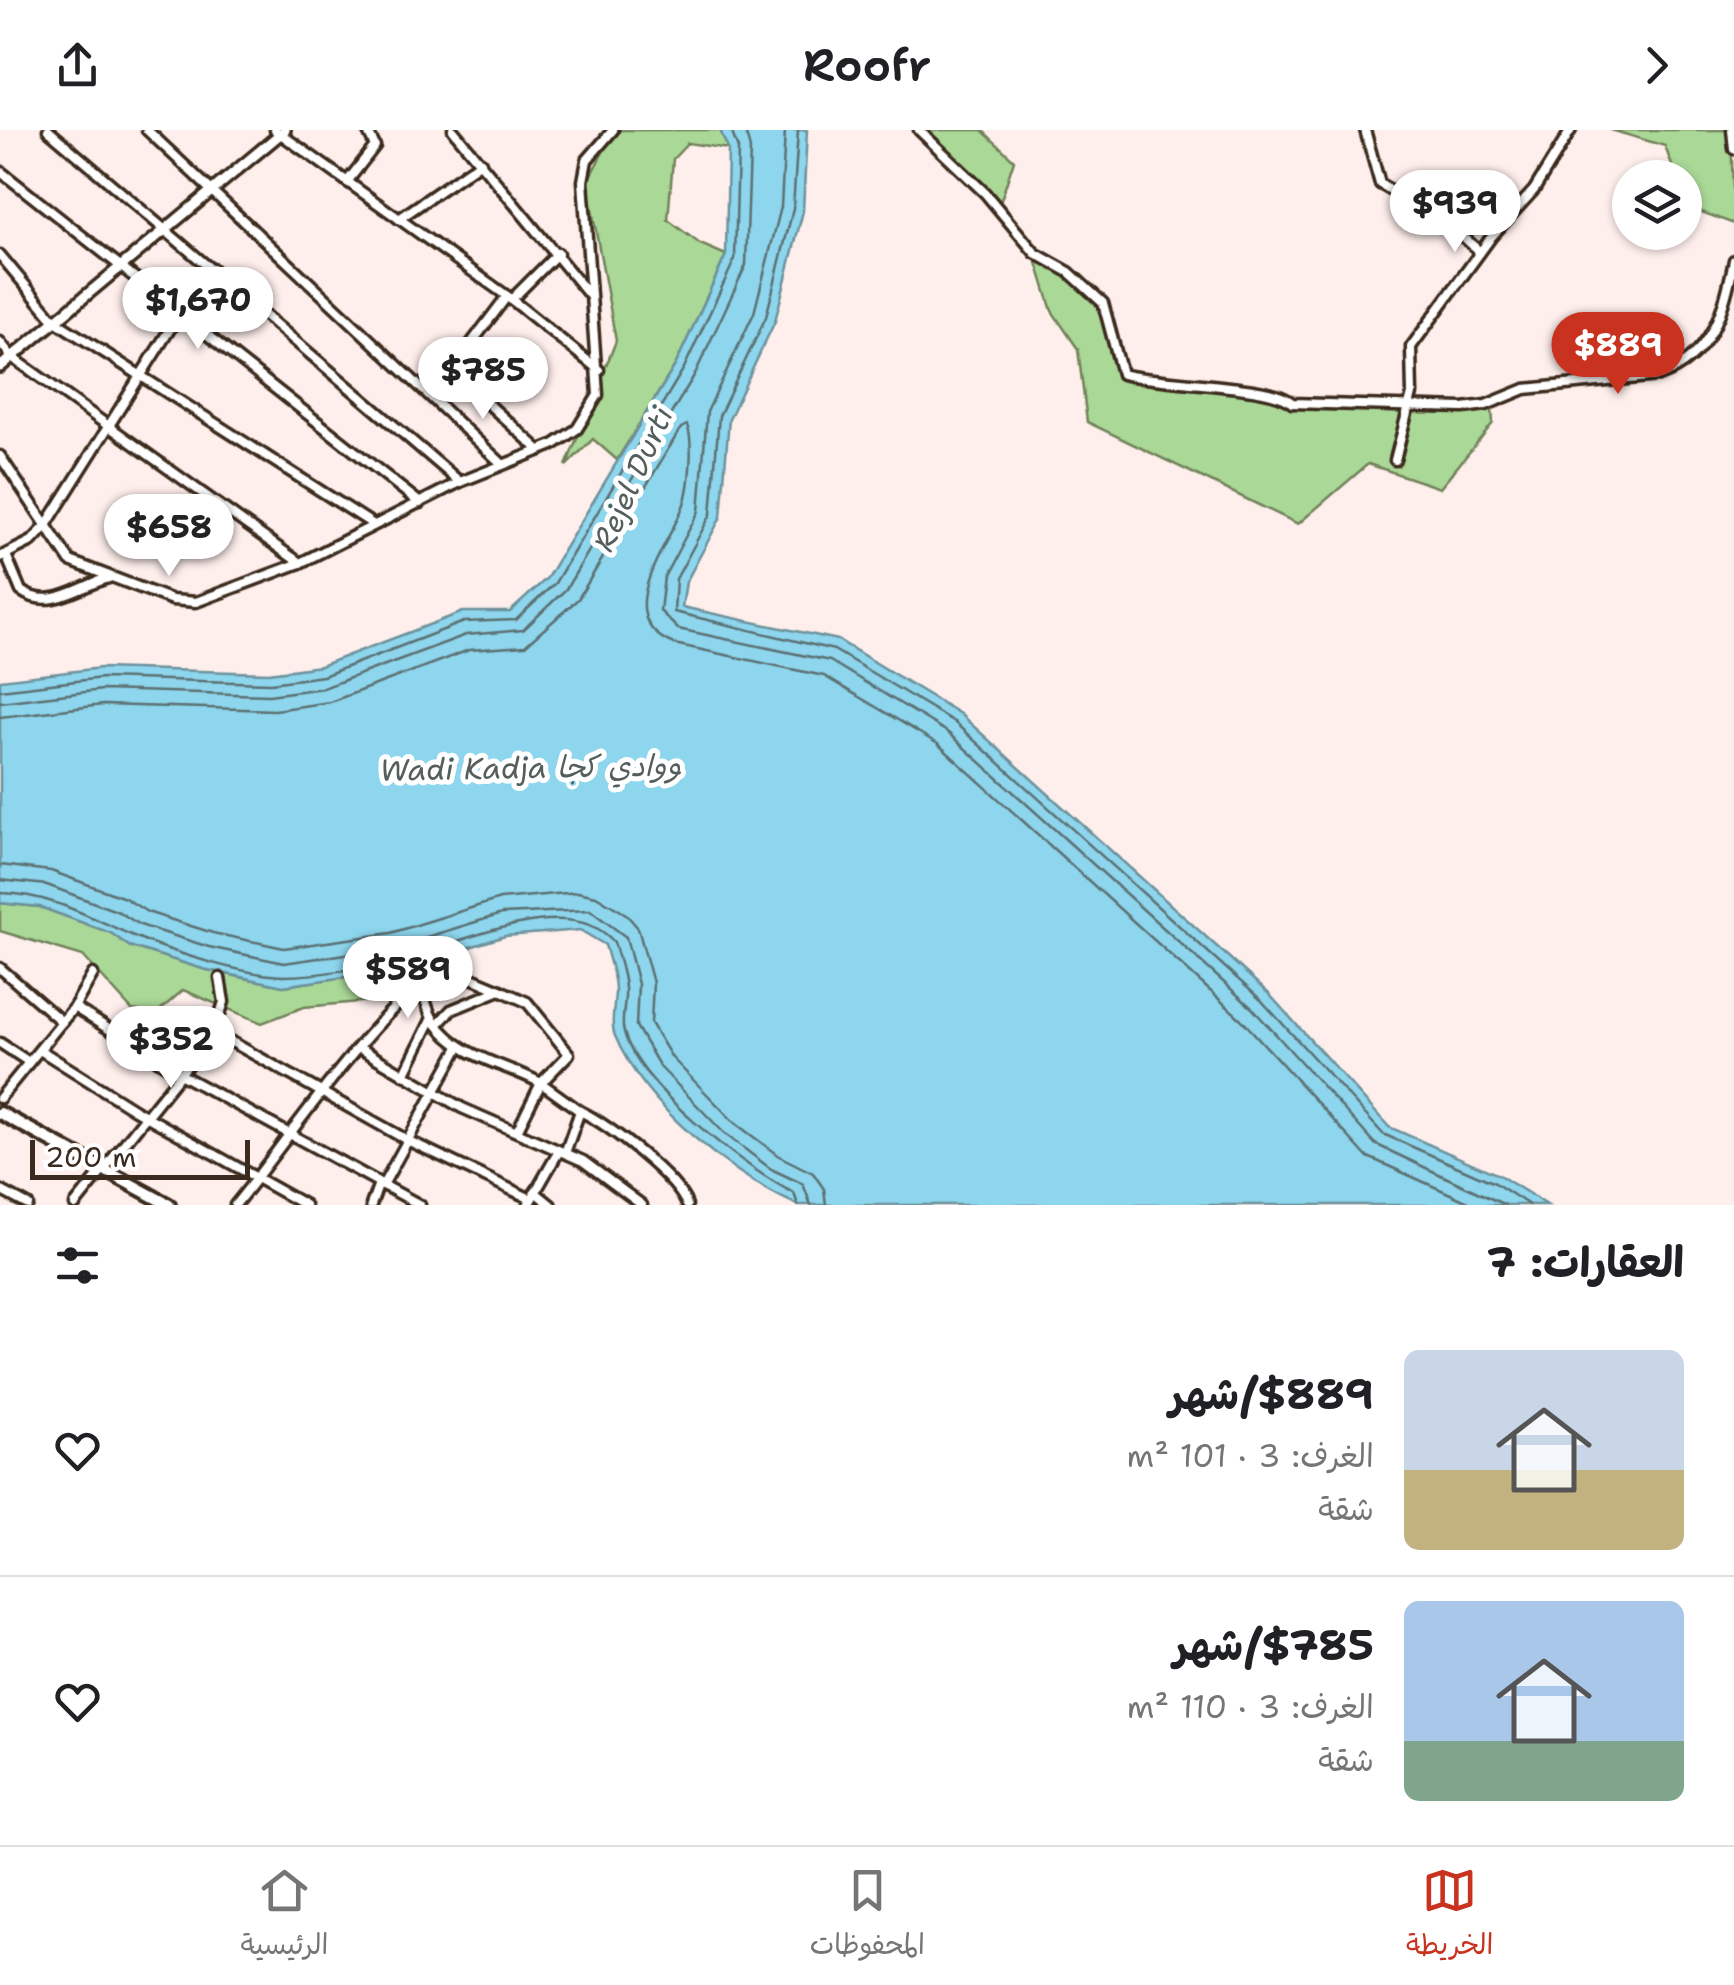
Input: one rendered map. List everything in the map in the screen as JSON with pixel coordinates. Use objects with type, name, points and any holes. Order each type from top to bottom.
[{"type":"main road","points":[[0,1113],[169,1205]]},
{"type":"street","points":[[48,130],[460,482]]},
{"type":"street","points":[[147,130],[502,463]]},
{"type":"street","points":[[347,182],[375,146],[366,130]]},
{"type":"street","points":[[453,130],[593,300]]},
{"type":"street","points":[[0,456],[70,561],[172,600],[196,602],[300,563],[460,482],[566,438],[586,418],[598,395],[593,300],[582,219],[583,181],[587,160],[613,130]]},
{"type":"street","points":[[919,130],[985,194],[1035,253],[1069,272],[1103,303],[1122,374],[1172,385],[1278,392],[1292,403],[1486,405],[1524,389],[1659,376],[1677,370],[1710,340],[1726,302],[1734,260]]},
{"type":"street","points":[[1365,130],[1380,184],[1448,223],[1480,252]]},
{"type":"street","points":[[1395,460],[1414,382],[1411,347],[1480,252],[1534,190],[1571,130]]},
{"type":"street","points":[[1732,130],[1734,149]]},
{"type":"street","points":[[0,367],[280,131],[509,298],[599,370]]},
{"type":"street","points":[[399,219],[481,162]]},
{"type":"street","points":[[0,171],[420,503]]},
{"type":"street","points":[[437,400],[451,370],[509,298],[558,253]]},
{"type":"street","points":[[0,255],[55,322],[374,526]]},
{"type":"street","points":[[109,578],[86,584],[72,595],[40,599],[21,591],[3,556],[32,541],[45,527],[180,313],[213,269]]},
{"type":"street","points":[[0,342],[12,357],[300,563]]},
{"type":"street","points":[[451,370],[538,449]]},
{"type":"street","points":[[0,968],[62,1022]]},
{"type":"street","points":[[235,1205],[359,1048],[420,985],[450,970],[527,1002],[568,1050],[541,1083],[516,1131]]},
{"type":"street","points":[[0,1098],[74,1007],[93,974]]},
{"type":"street","points":[[75,1205],[214,1032],[224,1002],[220,978]]},
{"type":"street","points":[[420,985],[435,1022],[459,1046],[541,1083],[629,1144],[682,1194],[687,1205]]},
{"type":"street","points":[[404,1075],[435,1022],[451,1010],[500,990]]},
{"type":"street","points":[[74,1007],[178,1073],[420,1205]]},
{"type":"street","points":[[214,1032],[407,1140],[551,1205]]},
{"type":"street","points":[[0,1043],[30,1062]]},
{"type":"street","points":[[371,1205],[459,1046]]},
{"type":"street","points":[[359,1048],[432,1091],[600,1171],[642,1205]]},
{"type":"street","points":[[40,1050],[146,1116],[305,1205]]},
{"type":"street","points":[[531,1199],[562,1152],[580,1112]]},
{"type":"street","points":[[0,1190],[28,1205]]},
{"type":"green space","points":[[615,130],[720,130],[728,149],[688,143],[673,159],[668,220],[700,244],[726,255],[676,364],[617,460],[593,439],[566,466],[616,341],[587,182]]},
{"type":"green space","points":[[922,130],[982,130],[1014,160],[999,206]]},
{"type":"green space","points":[[1611,130],[1731,130],[1734,224],[1702,212],[1702,160],[1670,160],[1665,146]]},
{"type":"green space","points":[[1035,256],[1073,279],[1095,299],[1107,327],[1117,369],[1172,385],[1277,393],[1292,404],[1423,413],[1492,408],[1493,423],[1440,488],[1368,464],[1298,524],[1087,422],[1078,349],[1052,311]]},
{"type":"green space","points":[[0,903],[40,907],[111,933],[129,946],[203,969],[283,986],[400,969],[459,993],[304,1007],[262,1023],[183,990],[156,1014],[132,1010],[83,956],[0,931]]},
{"type":"water","points":[[720,130],[807,130],[803,211],[775,321],[729,419],[721,517],[686,582],[682,607],[838,640],[960,714],[1268,993],[1389,1127],[1499,1175],[1547,1205],[798,1205],[718,1157],[692,1136],[647,1088],[615,1036],[615,985],[605,945],[580,930],[505,936],[400,969],[283,986],[203,969],[129,946],[111,933],[40,907],[0,903],[0,680],[101,668],[269,673],[320,666],[463,612],[510,612],[547,578],[676,364],[726,255],[728,149]]},
{"type":"water label","name":"Rejel Durti","points":[[633,479]]},
{"type":"water label","name":"Wadi Kadja ووادي كجا","points":[[531,768]]}]
